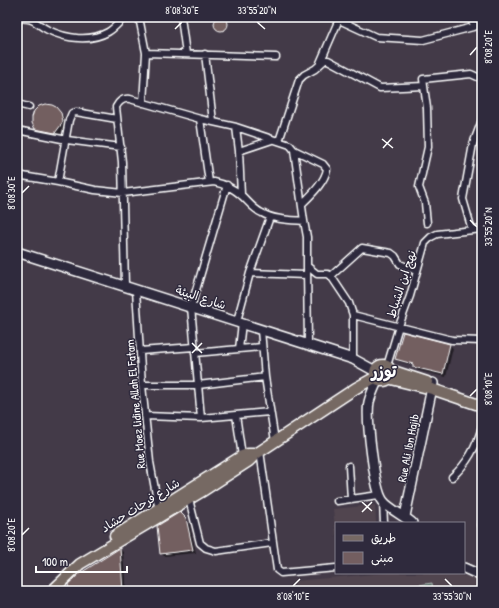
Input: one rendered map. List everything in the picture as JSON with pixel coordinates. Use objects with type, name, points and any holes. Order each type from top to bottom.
[{"type":"main road","name":"شارع البيئة","points":[[17,252],[353,359],[382,373]]},
{"type":"main road","points":[[411,522],[381,498],[372,460],[368,415],[369,402],[382,373],[482,401]]},
{"type":"main road","name":"شارع فرحات حشاد","points":[[44,591],[79,558],[199,488],[249,461],[258,452],[356,388],[382,373]]},
{"type":"main road","points":[[432,386],[482,406]]},
{"type":"main road","name":"Rue Ali Ibn Hajib","points":[[405,516],[432,386]]},
{"type":"main road","name":"شارع فرحات حشاد","points":[[52,591],[80,564],[159,512],[190,499],[199,488],[242,456],[258,452]]},
{"type":"main road","points":[[465,568],[482,574]]},
{"type":"street","points":[[17,19],[32,19],[51,31],[76,38],[86,39],[108,32],[125,17]]},
{"type":"street","points":[[139,17],[146,52],[143,103]]},
{"type":"street","points":[[181,17],[186,54]]},
{"type":"street","points":[[469,17],[480,27]]},
{"type":"street","points":[[319,66],[340,18],[376,37],[423,40],[480,27]]},
{"type":"street","points":[[146,52],[276,57]]},
{"type":"street","points":[[205,54],[213,121]]},
{"type":"street","points":[[279,141],[299,80],[304,75],[319,66],[323,61],[328,60],[380,88],[424,86]]},
{"type":"street","points":[[427,223],[425,203],[419,187],[428,147],[427,108],[423,79],[471,74],[482,80]]},
{"type":"street","points":[[125,286],[121,147],[116,107],[121,101],[127,99],[200,119],[213,121],[290,145],[294,150],[323,164],[327,169],[325,175],[313,193],[302,204]]},
{"type":"street","points":[[17,104],[29,108]]},
{"type":"street","points":[[58,182],[70,118],[73,112],[117,118]]},
{"type":"street","points":[[200,119],[209,182]]},
{"type":"street","points":[[472,230],[463,199],[473,144],[482,120]]},
{"type":"street","points":[[236,127],[239,151],[241,195]]},
{"type":"street","points":[[17,130],[67,140],[121,147]]},
{"type":"street","points":[[239,151],[272,140]]},
{"type":"street","points":[[294,150],[307,237],[306,275],[308,345]]},
{"type":"street","points":[[17,175],[95,190],[123,193],[214,182],[227,185],[241,195],[255,209],[270,217],[304,221]]},
{"type":"street","points":[[201,418],[191,307],[227,185]]},
{"type":"street","points":[[239,349],[240,322],[250,273],[270,217]]},
{"type":"street","name":"نهج ابن الشباط","points":[[382,373],[410,296],[416,270],[425,243],[437,234],[482,229]]},
{"type":"street","points":[[331,276],[362,248],[391,253],[400,264],[416,270]]},
{"type":"street","points":[[307,266],[317,274],[328,274],[331,276],[349,303],[353,315],[353,359]]},
{"type":"street","points":[[250,273],[306,275]]},
{"type":"street","name":"Rue Moez lidine Allah El Fatam","points":[[136,290],[145,416],[150,462],[159,512]]},
{"type":"street","points":[[353,315],[452,340],[482,341]]},
{"type":"street","points":[[261,330],[270,412],[275,441]]},
{"type":"street","points":[[140,350],[239,349],[262,347]]},
{"type":"street","points":[[142,384],[198,385],[266,377]]},
{"type":"street","points":[[145,416],[201,418],[270,412]]},
{"type":"street","points":[[236,415],[242,456]]},
{"type":"street","points":[[452,477],[458,472],[473,452],[477,445],[482,426]]},
{"type":"street","points":[[258,452],[277,570],[281,573],[335,568]]},
{"type":"street","points":[[349,466],[351,499]]},
{"type":"street","points":[[337,501],[381,498],[384,522]]},
{"type":"street","points":[[190,499],[200,543],[206,548],[216,551],[272,543]]},
{"type":"shaded area","points":[[375,505],[376,522],[335,522],[335,528],[333,509]]},
{"type":"shaded area","points":[[374,574],[455,574],[482,580],[482,591],[295,591],[294,581]]},
{"type":"green space","points":[[432,583],[433,591],[406,591],[405,587]]},
{"type":"building","points":[[221,17],[226,19],[228,24],[226,29],[221,31],[216,29],[214,24],[216,19]]},
{"type":"building","points":[[45,104],[56,107],[61,113],[63,121],[55,133],[35,129],[32,123],[34,111],[39,106]]},
{"type":"building","points":[[403,332],[450,344],[443,374],[413,367],[413,364],[395,359]]},
{"type":"building","points":[[180,512],[186,518],[193,550],[160,554],[157,526]]},
{"type":"building","points":[[120,548],[123,591],[69,591],[68,584],[79,574]]},
{"type":"district","name":"توزر","points":[[384,371]]}]
